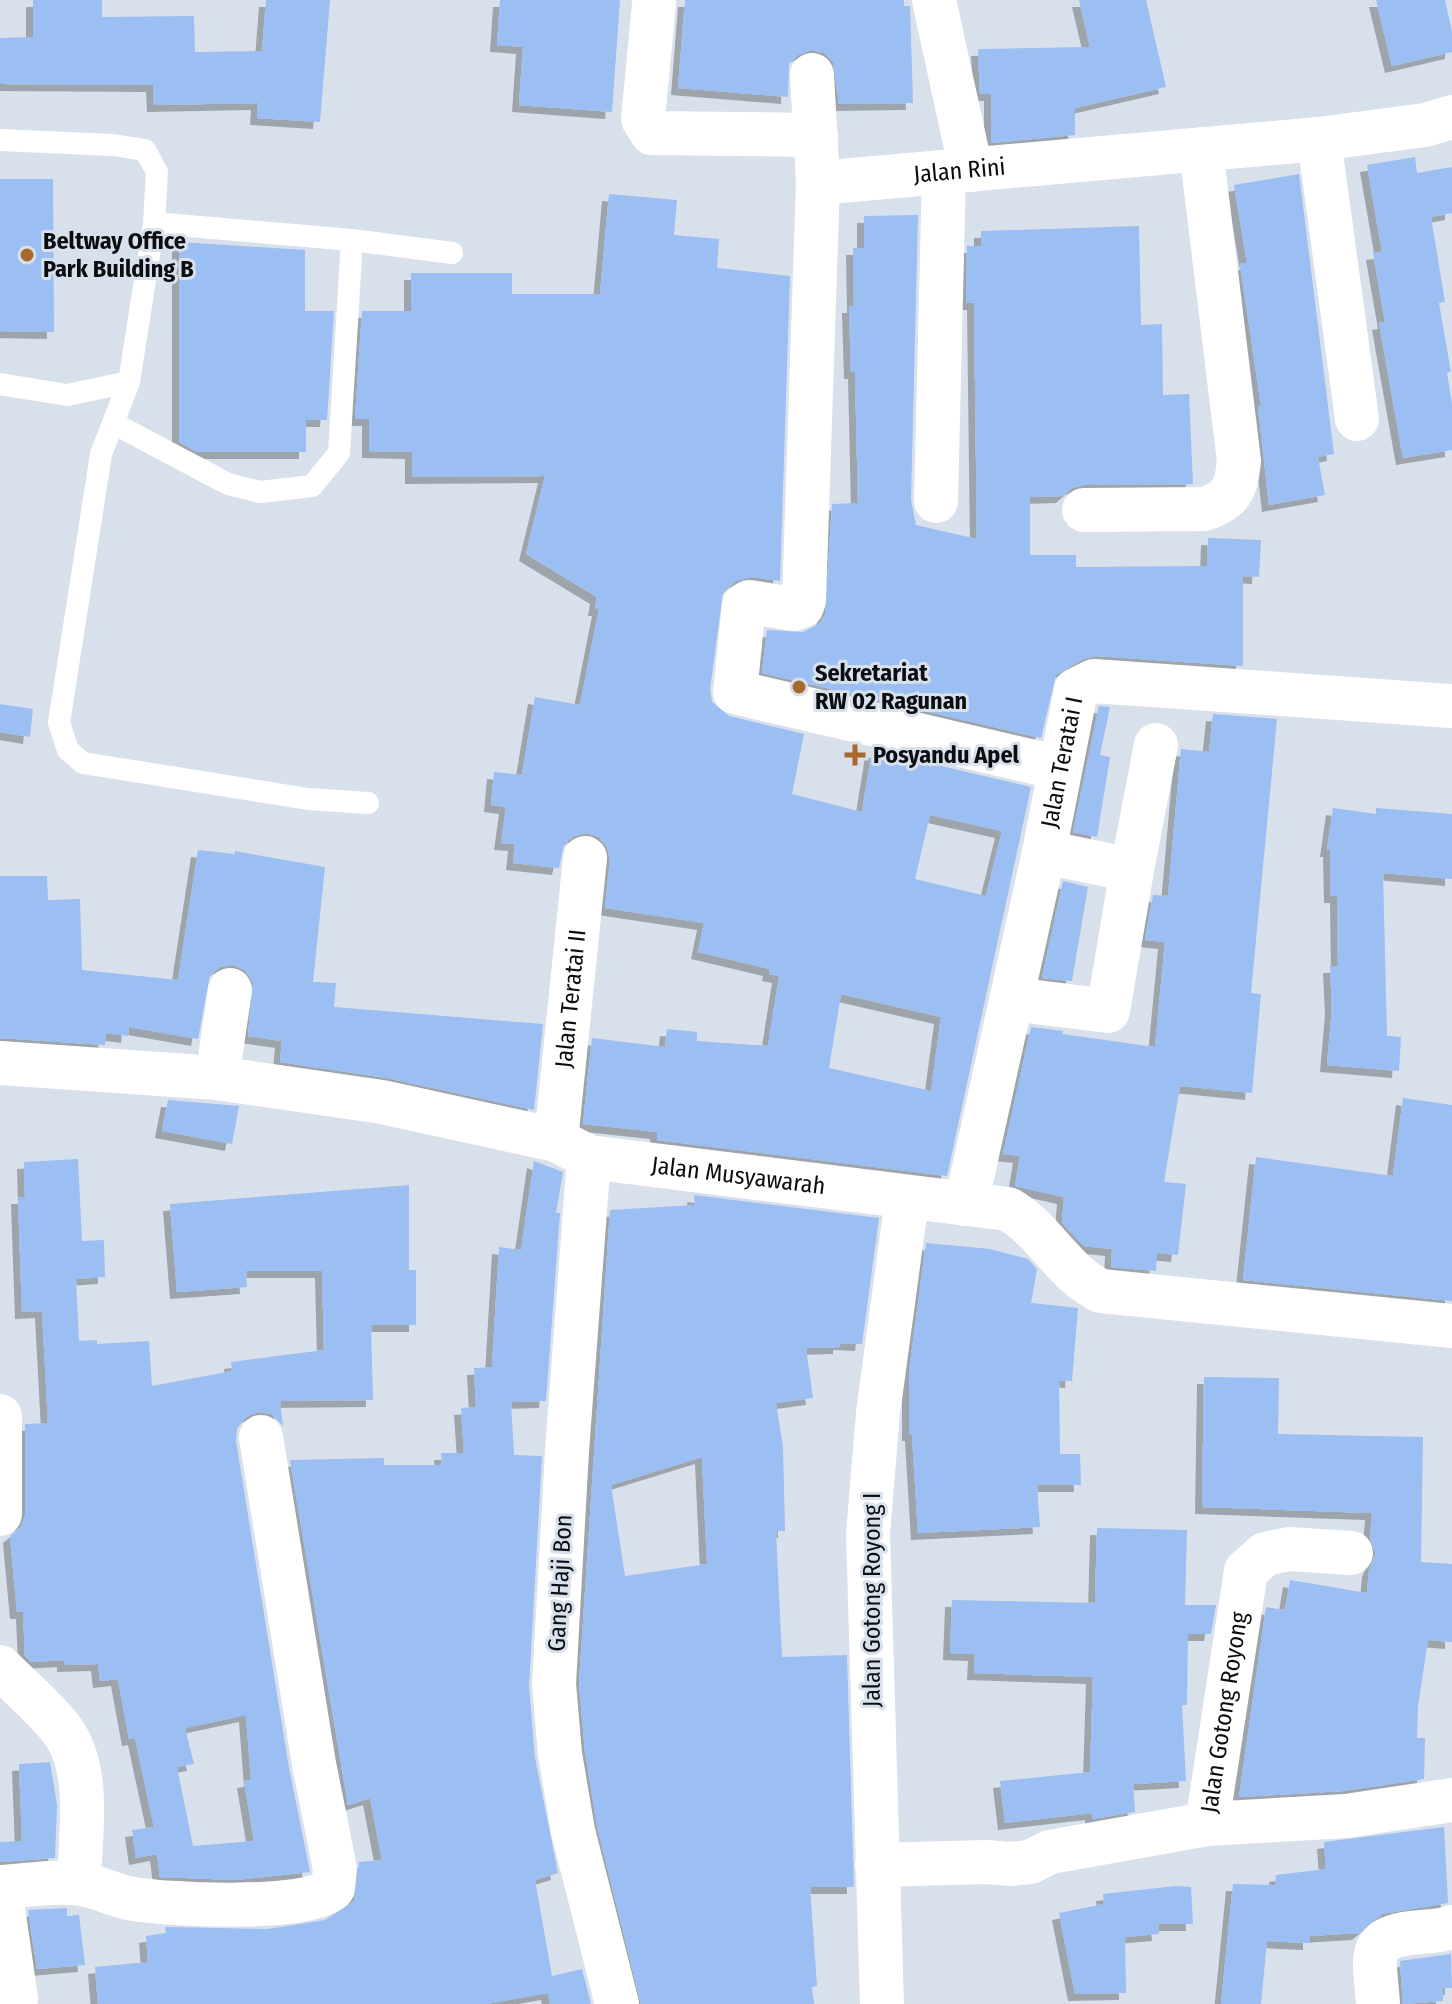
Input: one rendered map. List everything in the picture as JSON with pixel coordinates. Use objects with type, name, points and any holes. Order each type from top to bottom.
[{"type":"street","points":[[934,0],[957,171],[936,501]]},
{"type":"street","points":[[654,4],[643,119],[652,133],[816,135]]},
{"type":"street","points":[[812,75],[818,183],[809,415],[808,535],[802,606],[744,605],[734,687],[737,695],[1059,768]]},
{"type":"street","name":"Jalan Rini","points":[[818,183],[1319,139],[1425,125],[1452,117]]},
{"type":"street","points":[[1319,139],[1357,419]]},
{"type":"street","points":[[1084,510],[1204,509],[1221,504],[1236,488],[1239,461],[1201,149]]},
{"type":"street","name":"Jalan Teratai I","points":[[966,1204],[1044,852],[1073,695],[1094,681],[1452,706]]},
{"type":"street","points":[[1012,999],[1108,1011],[1156,745]]},
{"type":"street","points":[[1044,852],[1132,870]]},
{"type":"street","name":"Jalan Teratai II","points":[[572,1148],[585,858]]},
{"type":"street","points":[[217,1078],[230,990]]},
{"type":"street","name":"Jalan Musyawarah","points":[[0,1063],[217,1078],[382,1102],[572,1148],[907,1199],[1008,1209],[1024,1217],[1085,1283],[1101,1291],[1452,1326]]},
{"type":"street","name":"Gang Haji Bon","points":[[572,1148],[567,1451],[554,1684],[560,1754],[573,1831],[617,2004]]},
{"type":"street","name":"Jalan Gotong Royong I","points":[[882,2004],[868,1534],[878,1413],[907,1199]]},
{"type":"street","points":[[0,1416],[0,1514]]},
{"type":"street","points":[[16,1999],[0,1888],[79,1883],[128,1898],[173,1904],[316,1899],[333,1888],[335,1869],[314,1764],[261,1437]]},
{"type":"street","name":"Jalan Gotong Royong","points":[[877,1865],[1021,1863],[1050,1852],[1207,1824],[1246,1571],[1265,1554],[1289,1549],[1351,1553]]},
{"type":"street","points":[[0,1667],[64,1732],[72,1752],[80,1781],[79,1883]]},
{"type":"street","points":[[1207,1824],[1346,1816],[1452,1800]]},
{"type":"street","points":[[1378,2004],[1374,1951],[1379,1942],[1395,1934],[1452,1927]]},
{"type":"lane","points":[[0,140],[145,150],[157,172],[154,223],[129,382],[101,454],[59,723],[68,750],[83,763],[308,799],[368,803]]},
{"type":"lane","points":[[154,223],[352,240],[452,253]]},
{"type":"lane","points":[[113,423],[228,484],[260,492],[312,486],[339,453],[352,240]]},
{"type":"lane","points":[[0,384],[67,395],[129,382]]},
{"type":"building","points":[[33,0],[102,0],[102,17],[194,16],[195,52],[262,51],[266,0],[330,0],[320,122],[257,118],[258,103],[154,105],[153,85],[0,84],[0,38],[33,37]]},
{"type":"building","points":[[500,0],[620,0],[612,112],[519,105],[523,47],[497,45]]},
{"type":"building","points":[[685,0],[904,0],[904,6],[910,6],[913,103],[839,104],[833,62],[824,53],[811,50],[798,55],[789,64],[788,97],[678,88]]},
{"type":"building","points":[[1079,0],[1146,0],[1166,87],[1075,108],[1075,135],[991,143],[991,94],[980,94],[978,49],[1090,47]]},
{"type":"building","points":[[1376,0],[1445,0],[1452,31],[1452,52],[1392,66]]},
{"type":"building","points":[[1415,157],[1417,173],[1452,167],[1452,213],[1431,217],[1445,302],[1439,303],[1451,372],[1447,372],[1452,404],[1452,450],[1403,458],[1379,323],[1385,322],[1373,253],[1382,252],[1367,165]]},
{"type":"building","points":[[1299,174],[1334,454],[1318,457],[1325,495],[1269,505],[1258,407],[1261,406],[1240,264],[1247,263],[1234,185]]},
{"type":"building","name":"Beltway Office Park Building B","points":[[0,179],[53,179],[54,332],[0,331]]},
{"type":"building","points":[[609,194],[677,200],[674,235],[719,239],[717,268],[790,276],[780,581],[752,577],[736,581],[723,592],[710,689],[712,702],[729,716],[804,734],[792,794],[862,812],[872,750],[1031,787],[947,1176],[657,1140],[657,1132],[583,1124],[592,1038],[665,1047],[667,1029],[697,1032],[697,1041],[768,1046],[779,976],[769,974],[770,969],[698,952],[704,923],[605,908],[610,860],[607,847],[599,837],[587,833],[574,836],[564,844],[559,868],[513,863],[515,844],[501,843],[506,807],[491,805],[494,772],[522,775],[535,697],[580,705],[599,609],[595,609],[597,597],[526,554],[545,476],[412,477],[412,452],[369,451],[369,419],[355,419],[362,311],[411,311],[411,273],[512,273],[512,294],[600,294]],"holes":[[[930,815],[1002,831],[986,896],[915,879]],[[841,994],[941,1017],[931,1091],[829,1068]]]},
{"type":"building","points":[[918,215],[911,500],[916,525],[977,539],[974,303],[966,303],[967,246],[981,246],[981,231],[1139,226],[1141,325],[1162,324],[1163,395],[1189,394],[1193,484],[1084,485],[1072,488],[1063,496],[1030,497],[1030,555],[1076,555],[1076,567],[1207,566],[1208,538],[1261,540],[1259,577],[1243,576],[1243,666],[1096,656],[1083,659],[1056,675],[1041,738],[762,673],[767,630],[803,632],[819,624],[825,615],[832,504],[858,503],[855,372],[851,372],[849,306],[854,306],[853,248],[864,248],[864,216]]},
{"type":"building","points":[[179,242],[305,250],[305,311],[334,311],[327,420],[306,420],[306,452],[197,452],[179,442]]},
{"type":"building","points":[[0,704],[33,709],[30,737],[0,732]]},
{"type":"building","points":[[1099,706],[1110,707],[1100,755],[1110,757],[1097,837],[1073,832]]},
{"type":"building","points":[[1213,714],[1277,719],[1251,993],[1261,994],[1252,1093],[1180,1086],[1164,1182],[1186,1184],[1178,1255],[1157,1253],[1156,1271],[1111,1267],[1112,1249],[1084,1246],[1062,1223],[1064,1197],[1015,1186],[1020,1156],[1003,1154],[1031,1027],[1155,1047],[1165,942],[1145,940],[1153,895],[1168,896],[1181,749],[1209,752]]},
{"type":"building","points":[[1333,808],[1376,814],[1376,808],[1452,814],[1452,879],[1383,873],[1387,1036],[1401,1037],[1399,1071],[1327,1065],[1332,1008],[1330,966],[1338,966],[1337,896],[1331,896],[1330,850],[1327,850]]},
{"type":"building","points":[[198,850],[235,854],[235,851],[325,867],[313,982],[336,983],[334,1007],[543,1024],[534,1110],[387,1078],[280,1062],[282,1041],[248,1036],[253,982],[245,970],[233,965],[220,967],[210,975],[198,1039],[129,1027],[128,1036],[106,1033],[105,1045],[0,1038],[0,876],[47,876],[48,900],[80,899],[82,970],[178,980]]},
{"type":"building","points":[[1063,881],[1088,887],[1072,981],[1042,978]]},
{"type":"building","points":[[1403,1098],[1452,1105],[1452,1301],[1243,1280],[1256,1157],[1393,1176]]},
{"type":"building","points":[[168,1100],[239,1106],[232,1144],[162,1131]]},
{"type":"building","points":[[78,1159],[82,1241],[104,1240],[105,1277],[76,1279],[79,1341],[97,1340],[97,1344],[149,1341],[152,1386],[232,1371],[231,1362],[324,1350],[322,1271],[246,1271],[247,1287],[177,1292],[170,1204],[409,1185],[409,1270],[416,1270],[416,1325],[371,1325],[373,1400],[280,1401],[283,1426],[271,1414],[258,1412],[246,1417],[237,1429],[236,1441],[289,1768],[310,1872],[235,1880],[160,1877],[157,1854],[136,1858],[132,1830],[154,1827],[135,1738],[129,1739],[118,1679],[100,1681],[98,1664],[64,1665],[64,1660],[31,1662],[25,1656],[23,1612],[17,1612],[10,1536],[21,1527],[25,1515],[25,1424],[48,1423],[42,1311],[22,1312],[18,1197],[25,1197],[24,1162]],"holes":[[[246,1715],[251,1780],[244,1781],[254,1841],[193,1846],[177,1767],[194,1764],[185,1728]]]},
{"type":"building","points":[[534,1161],[563,1172],[556,1213],[560,1213],[546,1401],[511,1402],[514,1455],[542,1456],[529,1686],[535,1758],[558,1873],[535,1880],[552,1976],[582,1969],[591,2004],[550,2004],[548,1993],[486,2004],[98,2004],[95,1967],[148,1962],[146,1936],[166,1933],[165,1927],[268,1929],[325,1920],[354,1901],[359,1862],[382,1860],[370,1798],[348,1805],[290,1460],[384,1458],[384,1465],[442,1465],[441,1453],[464,1453],[461,1408],[476,1407],[474,1368],[492,1367],[499,1247],[521,1250]]},
{"type":"building","points":[[694,1195],[879,1218],[862,1344],[840,1343],[840,1347],[806,1348],[813,1398],[776,1403],[783,1447],[785,1531],[776,1531],[782,1657],[847,1655],[854,1887],[810,1887],[817,1986],[812,1987],[814,2004],[641,2004],[597,1826],[585,1751],[579,1684],[610,1210],[695,1205]],"holes":[[[702,1457],[707,1564],[625,1576],[611,1485]]]},
{"type":"building","points":[[926,1243],[990,1249],[1028,1259],[1037,1269],[1031,1303],[1078,1308],[1072,1381],[1059,1380],[1060,1454],[1080,1454],[1081,1485],[1037,1485],[1040,1527],[918,1533],[912,1434],[909,1434],[909,1372]]},
{"type":"building","points":[[1204,1377],[1279,1378],[1278,1434],[1423,1437],[1421,1562],[1452,1564],[1452,1642],[1428,1640],[1418,1706],[1417,1738],[1425,1738],[1424,1779],[1343,1791],[1239,1797],[1266,1607],[1285,1610],[1290,1580],[1367,1593],[1369,1570],[1376,1554],[1370,1538],[1372,1513],[1202,1507]]},
{"type":"building","points":[[1097,1528],[1187,1530],[1185,1605],[1216,1605],[1211,1634],[1188,1634],[1187,1705],[1182,1705],[1186,1781],[1133,1784],[1135,1812],[1092,1819],[1092,1813],[1005,1823],[1000,1781],[1090,1772],[1093,1677],[974,1673],[975,1654],[950,1653],[952,1600],[1095,1603]]},
{"type":"building","points":[[50,1762],[57,1805],[55,1858],[0,1862],[0,1842],[22,1841],[19,1764]]},
{"type":"building","points":[[1444,1827],[1448,1903],[1382,1914],[1359,1933],[1310,1936],[1310,1943],[1267,1941],[1261,2004],[1221,2004],[1233,1884],[1275,1885],[1276,1875],[1326,1869],[1324,1842]]},
{"type":"building","points":[[1191,1887],[1193,1924],[1158,1924],[1159,1934],[1125,1937],[1126,1993],[1075,1994],[1059,1913],[1104,1904],[1103,1894]]},
{"type":"building","points":[[67,1908],[67,1916],[79,1915],[85,1965],[37,1969],[28,1910]]},
{"type":"building","points":[[1451,1954],[1452,1988],[1443,1988],[1443,2001],[1403,2004],[1400,1961]]},
{"type":"place","name":"Beltway Office Park Building B","points":[[27,255]]},
{"type":"place","name":"Sekretariat RW 02 Ragunan","points":[[799,687]]},
{"type":"place","name":"Posyandu Apel","points":[[855,755]]}]
